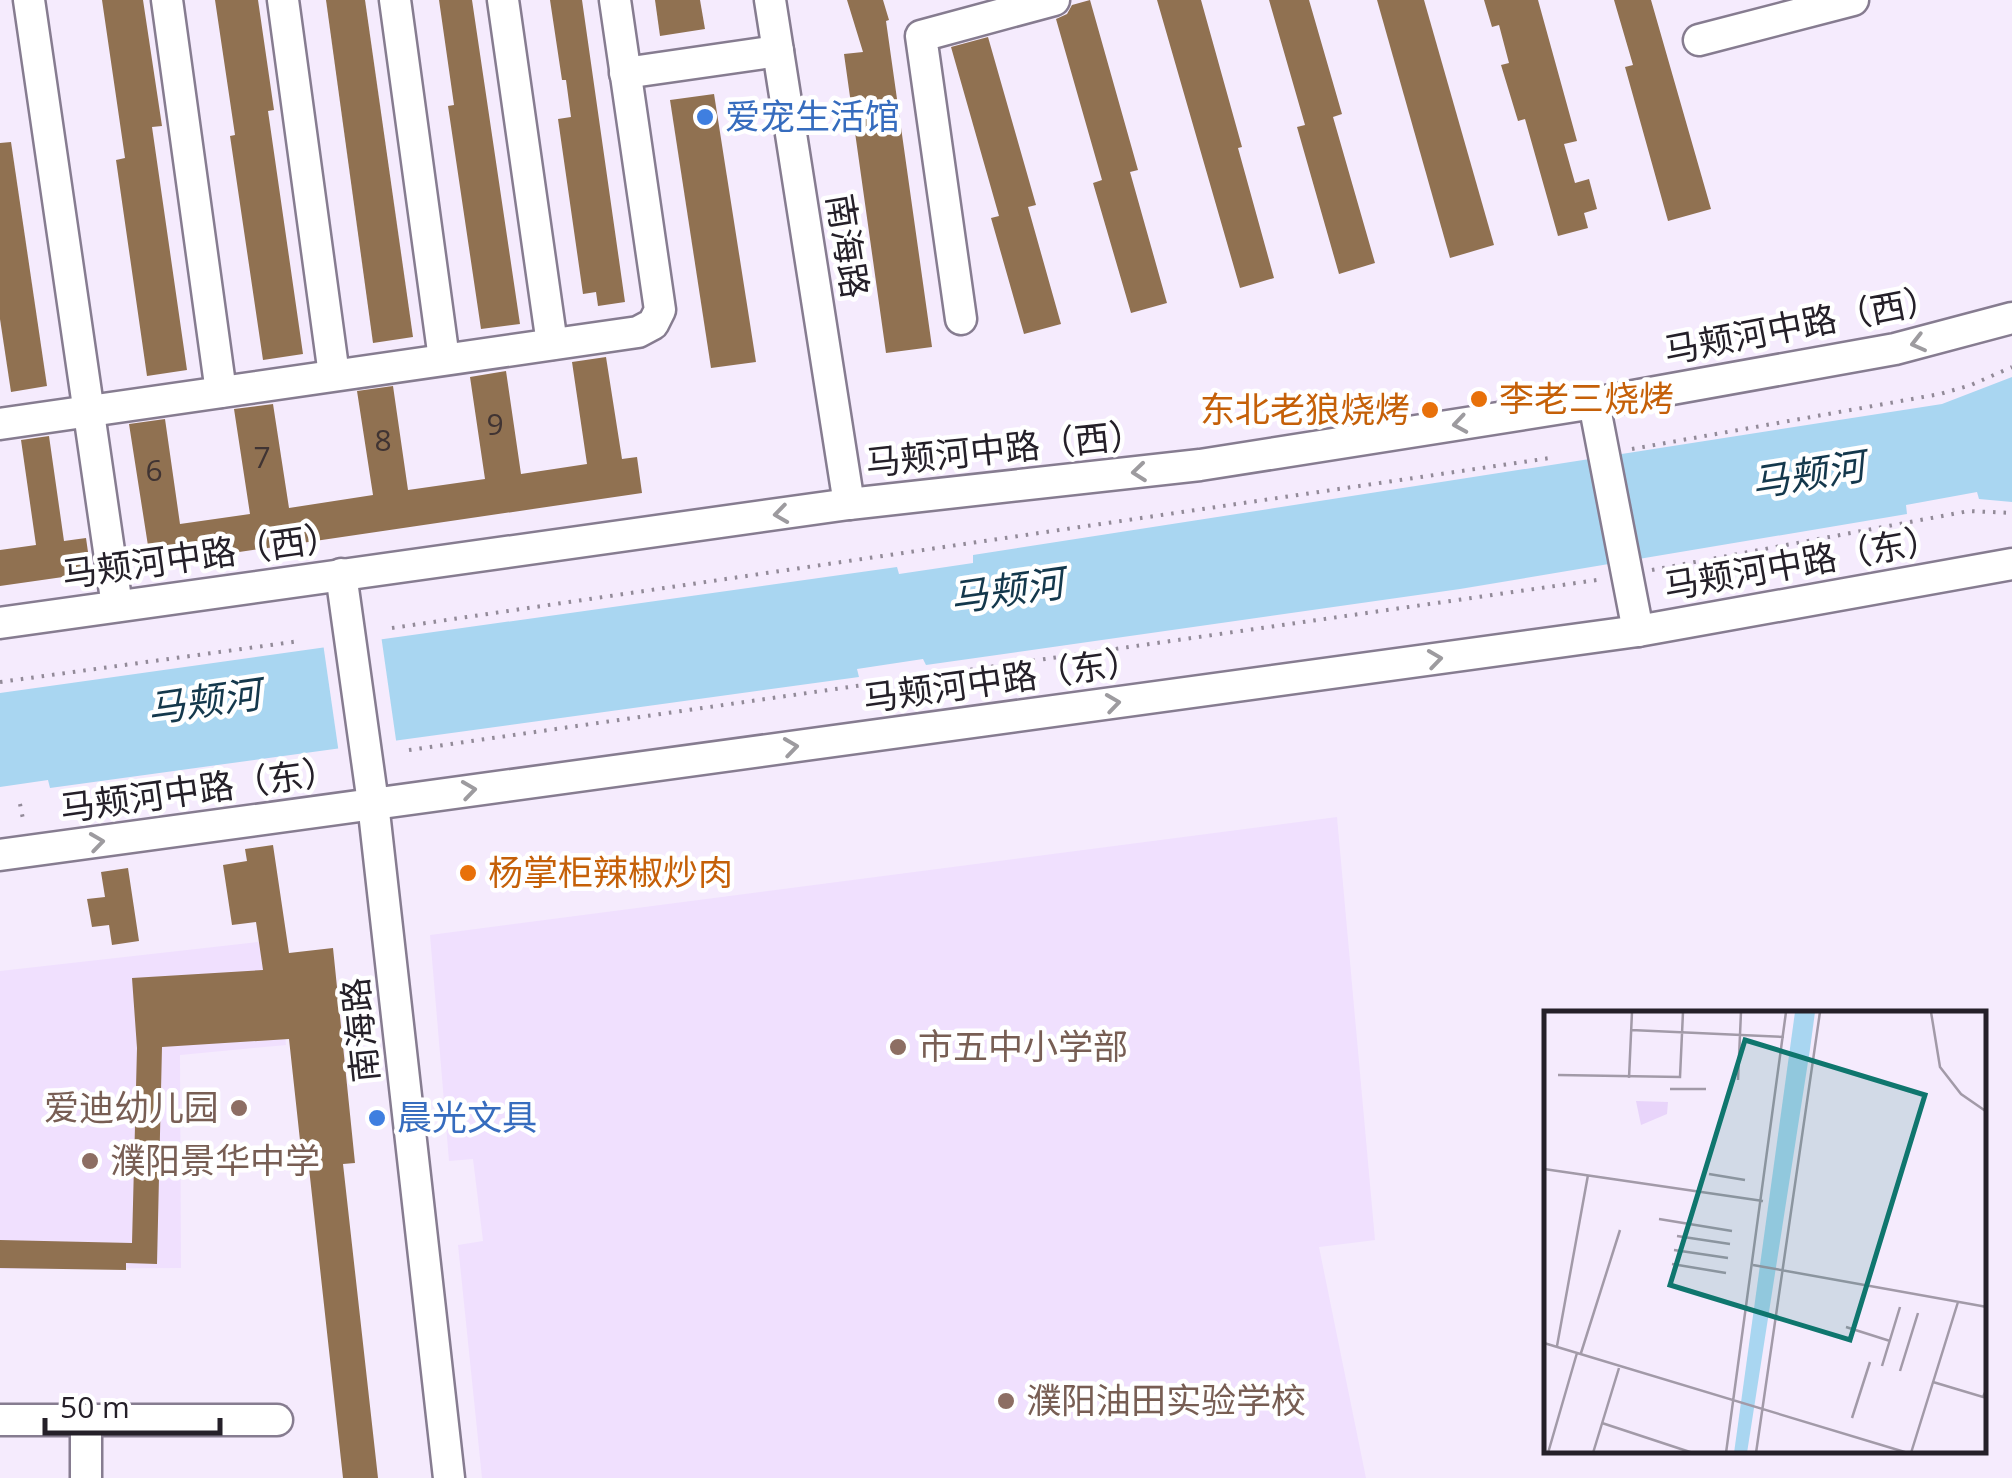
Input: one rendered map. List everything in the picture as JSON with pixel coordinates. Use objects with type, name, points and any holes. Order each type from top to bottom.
[{"type":"street","points":[[29,0],[118,606]]},
{"type":"street","points":[[167,0],[221,392]]},
{"type":"street","points":[[283,0],[334,375]]},
{"type":"street","points":[[396,0],[444,359]]},
{"type":"street","points":[[503,0],[552,344]]},
{"type":"street","points":[[0,424],[638,332],[654,324],[660,310],[615,0]]},
{"type":"street","name":"南海路","points":[[770,0],[849,504]]},
{"type":"street","points":[[961,319],[921,36],[1054,0]]},
{"type":"street","points":[[1699,40],[1853,0]]},
{"type":"street","points":[[625,73],[778,51]]},
{"type":"street","name":"马颊河中路（西）","points":[[0,622],[849,504],[1200,465],[1594,404],[1895,350],[2012,318]]},
{"type":"street","points":[[1594,404],[1638,631]]},
{"type":"street","name":"马颊河中路（东）","points":[[0,855],[1638,631],[2012,564]]},
{"type":"street","name":"南海路","points":[[341,574],[373,803],[449,1478]]},
{"type":"street","points":[[0,1420],[277,1420]]},
{"type":"street","points":[[86,1420],[86,1478]]},
{"type":"path","points":[[1630,449],[1940,394],[2012,367]]},
{"type":"path","points":[[392,628],[1550,458]]},
{"type":"path","points":[[1638,573],[1969,511],[2012,513]]},
{"type":"path","points":[[409,750],[1598,580]]},
{"type":"path","points":[[0,682],[300,640]]},
{"type":"shaded area","name":"市五中小学部","points":[[1337,817],[1375,1240],[1319,1247],[1366,1478],[482,1478],[458,1245],[483,1241],[473,1159],[449,1161],[430,935]]},
{"type":"shaded area","name":"濮阳景华中学","points":[[275,940],[286,1045],[180,1055],[181,1268],[0,1269],[0,971]]},
{"type":"water","name":"马颊河","points":[[2012,377],[2012,502],[1979,499],[1977,492],[1906,505],[1907,514],[1460,589],[926,665],[923,659],[857,669],[859,677],[50,788],[48,780],[0,787],[0,693],[897,567],[899,574],[973,563],[973,555],[1942,404]]},
{"type":"pier","points":[[381,635],[397,747],[339,754],[323,643]]},
{"type":"building","points":[[102,0],[143,0],[162,126],[152,127],[187,370],[147,376],[116,160],[125,158]]},
{"type":"building","points":[[215,0],[258,0],[274,110],[268,111],[303,354],[263,360],[230,136],[235,135]]},
{"type":"building","points":[[326,0],[365,0],[413,337],[373,343]]},
{"type":"building","points":[[439,0],[472,0],[520,324],[481,329],[448,106],[454,105]]},
{"type":"building","points":[[550,0],[582,0],[625,302],[598,306],[596,292],[583,294],[558,119],[571,117]]},
{"type":"building","points":[[655,0],[700,0],[705,29],[660,36]]},
{"type":"building","points":[[847,0],[883,0],[889,20],[886,21],[932,347],[886,353],[844,54],[863,52]]},
{"type":"building","points":[[1090,0],[1138,170],[1130,172],[1167,303],[1131,313],[1093,183],[1102,180],[1056,19],[1067,14],[1072,5]]},
{"type":"building","points":[[1157,0],[1201,0],[1274,278],[1240,288]]},
{"type":"building","points":[[1269,0],[1309,0],[1342,114],[1333,117],[1375,263],[1339,274],[1297,127],[1305,125]]},
{"type":"building","points":[[1377,0],[1424,0],[1494,245],[1450,258]]},
{"type":"building","points":[[1484,0],[1538,0],[1577,141],[1564,144],[1575,183],[1589,179],[1597,209],[1584,213],[1588,228],[1558,236],[1525,119],[1518,121],[1501,65],[1509,63],[1499,25],[1492,27]]},
{"type":"building","points":[[1614,0],[1651,0],[1711,209],[1668,221],[1625,67],[1633,65]]},
{"type":"building","points":[[988,37],[1036,205],[1028,207],[1061,324],[1024,334],[991,218],[999,216],[951,47]]},
{"type":"building","points":[[714,94],[756,362],[711,368],[670,100]]},
{"type":"building","points":[[11,142],[47,386],[11,392],[0,319],[0,143]]},
{"type":"building","points":[[606,357],[622,459],[637,457],[642,493],[151,565],[129,424],[165,419],[180,524],[250,514],[234,409],[273,404],[289,508],[373,495],[357,391],[393,386],[408,490],[485,479],[470,377],[506,371],[521,474],[587,464],[572,362]]},
{"type":"building","points":[[49,436],[64,541],[86,538],[91,573],[0,586],[0,550],[36,545],[21,440]]},
{"type":"building","points":[[273,845],[289,953],[333,948],[355,1163],[343,1164],[378,1478],[343,1478],[309,1168],[303,1168],[289,1039],[162,1047],[157,1264],[126,1263],[126,1270],[0,1268],[0,1240],[132,1243],[137,1048],[132,978],[263,970],[256,922],[232,925],[223,865],[247,861],[245,849]]},
{"type":"building","points":[[128,868],[139,941],[112,945],[109,925],[92,927],[87,899],[105,897],[101,872]]},
{"type":"place","name":"爱宠生活馆","points":[[705,117]]},
{"type":"place","name":"李老三烧烤","points":[[1479,399]]},
{"type":"place","name":"东北老狼烧烤","points":[[1430,410]]},
{"type":"place","name":"杨掌柜辣椒炒肉","points":[[468,873]]},
{"type":"place","name":"市五中小学部","points":[[898,1047]]},
{"type":"place","name":"爱迪幼儿园","points":[[239,1108]]},
{"type":"place","name":"晨光文具","points":[[377,1118]]},
{"type":"place","name":"濮阳景华中学","points":[[90,1161]]},
{"type":"place","name":"濮阳油田实验学校","points":[[1006,1401]]}]
